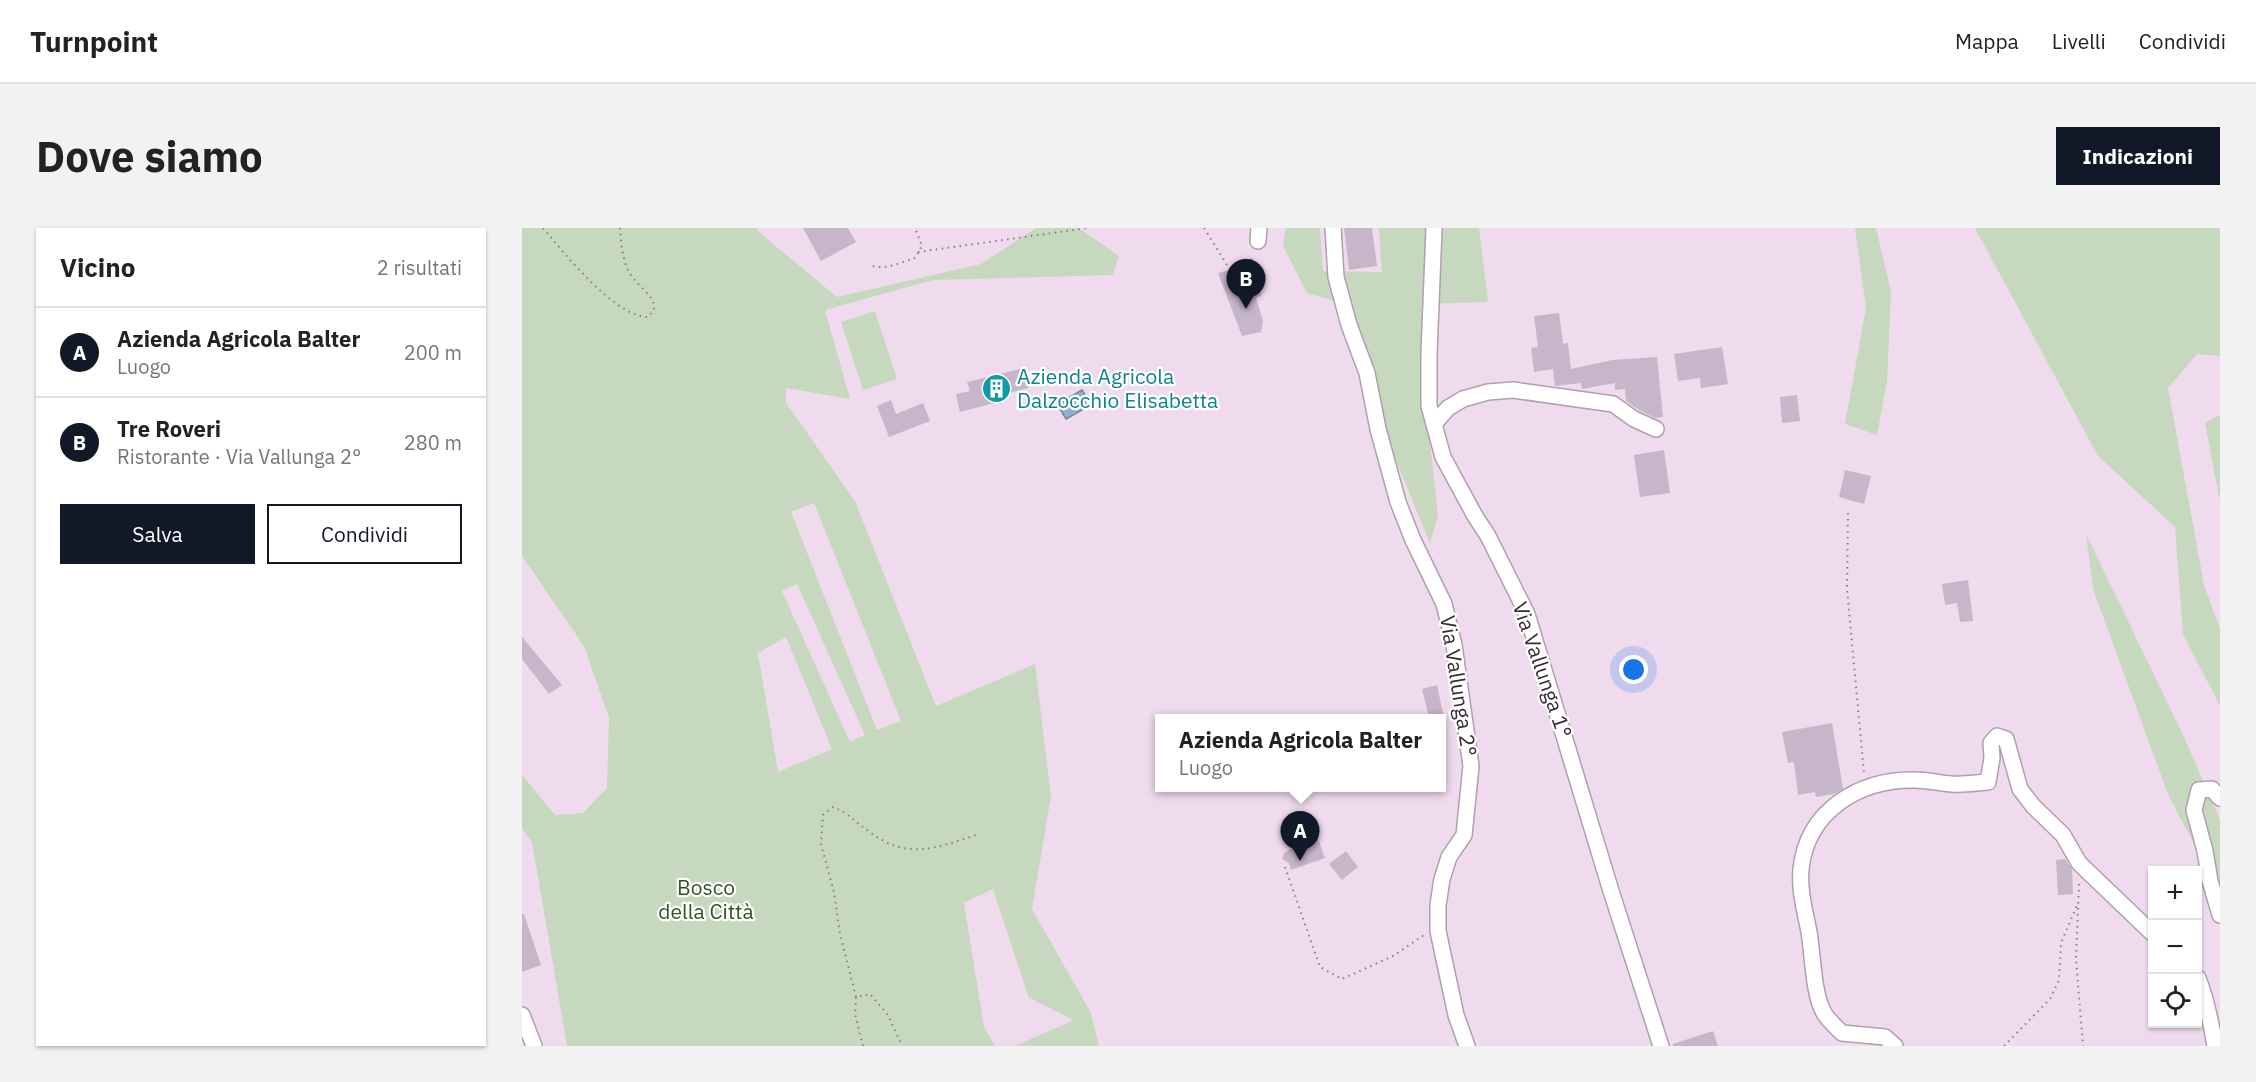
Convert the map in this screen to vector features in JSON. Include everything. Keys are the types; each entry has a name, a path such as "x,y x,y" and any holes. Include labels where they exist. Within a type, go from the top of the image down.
{"street":[{"name":"Via Vallunga 2°","path":"1333,228 1336,278 1349,325 1367,373 1378,429 1398,502 1444,604 1454,645 1471,766 1464,835 1449,856 1442,879 1438,905 1438,932 1456,1015 1467,1046"},
{"name":"Via Vallunga 1°","path":"1434,228 1428,354 1429,406 1443,457 1488,536 1527,614 1611,891 1661,1046"},
{"path":"1434,424 1448,408 1463,399 1488,392 1513,390 1613,404 1634,419 1656,429"},
{"path":"1895,1046 1886,1037 1842,1033 1824,1013 1817,996 1801,891 1801,870 1805,848 1813,828 1827,811 1842,799 1877,785 1913,780 1954,784 1988,782 1992,758 1991,743 1997,736 2006,739 2020,789 2033,806 2063,835 2079,863 2148,929"},
{"path":"2220,798 2212,789 2199,790 2194,810 2220,915"},
{"path":"2202,988 2212,1021 2215,1046"},
{"path":"522,1015 534,1046"}],"path":[{"path":"543,228 585,276 610,300 638,317 648,317 653,311 654,304 628,270 620,228"},
{"path":"873,266 878,268 894,265 915,258 922,246 915,228"},
{"path":"918,252 1088,228"},
{"path":"1203,228 1227,265 1240,269 1250,263 1258,234"},
{"path":"1848,513 1847,590 1865,769 1862,791"},
{"path":"862,1046 855,1014 856,997 840,934 834,892 821,844 823,814 833,807 848,813 871,834 906,851 940,847 976,835"},
{"path":"2079,863 2076,959 2083,1046"},
{"path":"1285,867 1320,967 1342,979 1393,956 1424,936 1426,925"},
{"path":"2004,1046 2050,999 2059,980 2061,943 2079,900"},
{"path":"856,997 870,994 888,1014 902,1046"}],"green space":[{"name":"Bosco della Città","path":"522,228 757,228 760,233 837,297 981,264 1036,228 1079,228 1119,256 1113,275 933,280 825,310 850,399 786,388 786,403 855,501 936,706 1035,664 1051,796 1032,909 1091,1013 1099,1046 1015,1046 1074,1020 1029,998 993,889 964,903 984,1027 995,1046 567,1046 532,842 522,829 522,775 555,815 583,813 607,788 609,718 584,646 522,556","holes":["814,503 901,721 877,730 791,512","797,584 865,735 850,742 782,591","786,637 832,749 778,772 758,653"]},
{"path":"1286,228 1320,228 1323,271 1382,272 1379,228 1479,228 1488,302 1426,304 1426,406 1438,516 1430,543 1344,334 1333,300 1307,293 1283,246"},
{"path":"1855,228 1876,228 1891,292 1887,381 1877,435 1845,424 1866,308"},
{"path":"1975,228 2220,228 2220,356 2197,354 2168,388 2204,585 2220,629 2220,706 2183,634 2175,527 2098,456"},
{"path":"875,311 897,379 863,390 841,322"},
{"path":"2220,415 2220,501 2205,423"},
{"path":"2086,534 2184,737 2220,820 2220,900 2216,884 2169,797 2093,589"}],"water":[{"path":"1082,390 1091,405 1066,419 1057,404"}],"building":[{"path":"803,228 848,228 856,242 821,261"},
{"path":"1344,228 1372,228 1377,266 1349,270"},
{"path":"1233,269 1238,286 1257,280 1261,295 1256,298 1263,321 1261,332 1242,336 1218,273"},
{"path":"1559,313 1563,344 1568,343 1571,369 1612,360 1657,357 1663,417 1655,418 1626,401 1625,389 1615,390 1615,383 1582,389 1581,383 1555,386 1553,369 1534,372 1531,348 1538,347 1534,316"},
{"path":"1722,347 1728,384 1701,388 1700,378 1678,381 1674,354"},
{"name":"Azienda Agricola Dalzocchio Elisabetta","path":"1024,368 1029,388 1004,394 1005,400 960,412 956,394 970,391 967,382"},
{"path":"1797,395 1800,421 1782,423 1780,397"},
{"path":"891,400 896,414 923,403 930,421 889,437 877,406"},
{"path":"1664,450 1670,493 1640,497 1634,455"},
{"path":"1845,470 1871,476 1864,504 1839,497"},
{"path":"1968,580 1973,621 1960,622 1957,603 1945,605 1942,584"},
{"path":"522,637 562,685 549,694 522,659"},
{"path":"1437,685 1443,714 1428,714 1422,689"},
{"path":"1832,723 1843,789 1834,794 1816,797 1815,792 1798,795 1794,762 1788,763 1782,732"},
{"path":"1316,833 1325,858 1291,870 1289,863 1282,859 1284,853 1293,848 1291,843"},
{"path":"1346,851 1358,867 1342,880 1329,864"},
{"path":"2065,859 2072,869 2073,894 2058,895 2056,860"},
{"path":"522,914 524,914 541,965 522,972"},
{"path":"1713,1031 1718,1046 1673,1046 1673,1044"}],"place":[{"name":"Tre Roveri","path":"1246,309"},
{"name":"Azienda Agricola Dalzocchio Elisabetta","path":"996,389"},
{"name":"Azienda Agricola Balter","path":"1300,861"}]}
